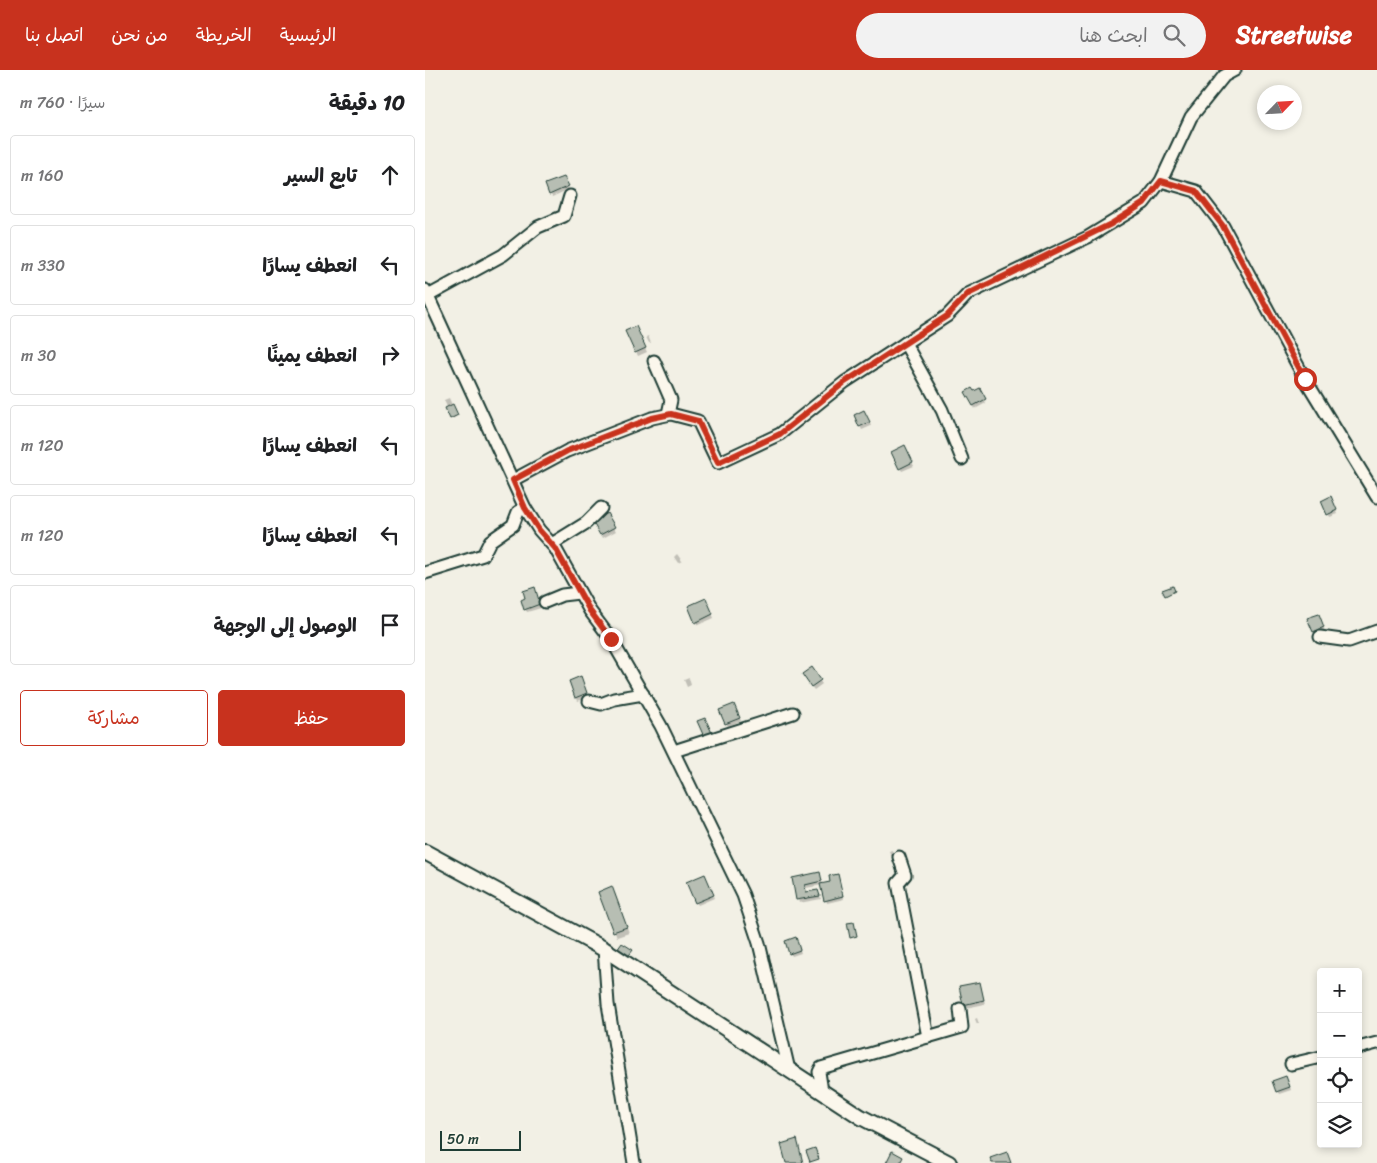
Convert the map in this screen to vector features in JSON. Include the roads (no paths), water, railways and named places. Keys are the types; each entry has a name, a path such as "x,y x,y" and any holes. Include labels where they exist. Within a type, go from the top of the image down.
{"street":[{"path":"513,480 567,451 652,418 668,414 698,421 718,463 780,434 845,382 947,316 968,294 1111,224 1144,203 1161,181 1191,117 1224,76 1235,70"},
{"path":"1161,181 1196,191 1223,226 1305,379 1377,497"},
{"path":"571,196 564,216 529,232 503,255 426,293 525,508 539,530 552,544 579,593 611,639 643,694 743,895 759,943 789,1070"},
{"path":"905,343 942,410 962,459"},
{"path":"654,361 671,400 668,414"},
{"path":"425,573 483,555 490,541 513,525 517,512 525,508"},
{"path":"552,544 586,522 601,508"},
{"path":"545,602 563,595 579,593"},
{"path":"1320,637 1349,642 1377,632"},
{"path":"589,701 601,704 614,699 643,694"},
{"path":"673,751 793,713"},
{"path":"425,852 604,949 861,1117 949,1163"},
{"path":"899,857 905,874 898,883 928,1038"},
{"path":"604,949 608,1004 634,1163"},
{"path":"822,1091 819,1072 821,1068 962,1027 960,1009"},
{"path":"1362,1047 1377,1043"},
{"path":"1291,1064 1317,1058"}]}
